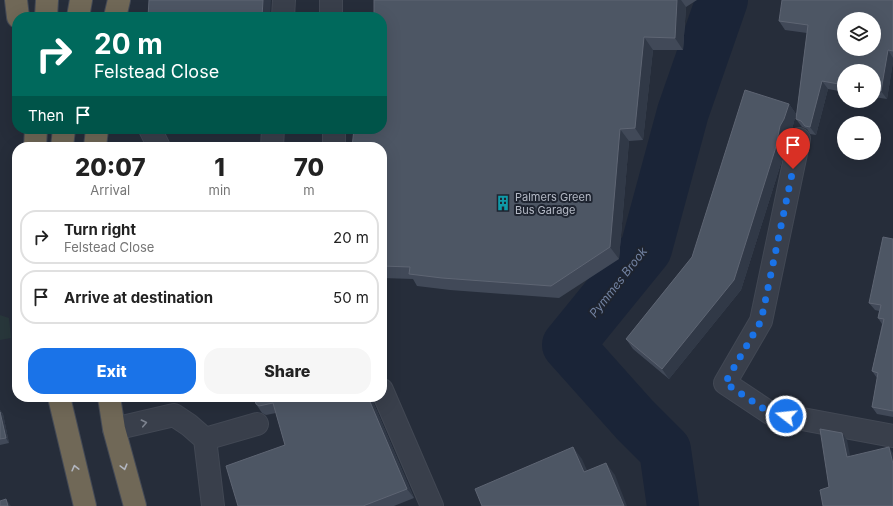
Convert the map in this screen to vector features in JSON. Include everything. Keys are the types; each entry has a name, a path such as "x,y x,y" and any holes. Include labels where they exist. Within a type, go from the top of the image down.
{"highway":[{"path":"16,0 17,12"},
{"path":"46,12 47,0"},
{"path":"79,12 81,0"},
{"path":"115,12 119,0"},
{"path":"60,402 85,506"},
{"path":"110,402 114,429 135,506"}],"street":[{"path":"283,12 284,0"},
{"path":"331,0 331,12"},
{"path":"799,139 761,321 725,383 770,413 893,436"},
{"path":"387,402 432,506"},
{"path":"114,429 174,415 189,425 205,439 213,506"},
{"path":"205,439 257,424"}],"shaded area":[{"path":"0,315 9,318 11,338 0,340"}],"building":[{"path":"149,0 263,0 262,12 148,12"},
{"name":"Palmers Green Bus Garage","path":"374,0 677,0 675,38 644,37 635,128 620,129 610,247 551,286 442,278 409,274 410,267 387,266 387,142 353,142 353,134 387,134 387,12 374,12"},
{"path":"782,0 893,0 893,51 888,50 881,91 881,64 837,64 837,84 822,81 810,127 805,126 801,121 796,119 808,25 779,21"},
{"path":"745,90 789,104 780,126 775,150 734,280 662,369 626,339 692,257"},
{"path":"883,237 893,239 893,411 872,407 878,373 872,371 884,319 878,318 881,305 869,303"},
{"path":"255,402 370,402 407,489 363,506 238,506 226,466 285,445 273,403 259,406"},
{"path":"0,412 6,438 0,439"},
{"path":"820,429 842,433 847,457 889,447 893,464 893,506 823,506 820,490 829,487"},
{"path":"573,447 584,472 606,463 624,506 482,506 475,489"},
{"path":"6,499 8,506 0,506 0,501"}],"waterway":[{"name":"Pymmes Brook","path":"673,506 665,450 635,420 568,345 646,249 683,112 722,0"}],"place":[{"name":"Palmers Green Bus Garage","path":"503,203"}],"route":[{"path":"786,416 770,413 725,383 761,321 793,169"}]}
